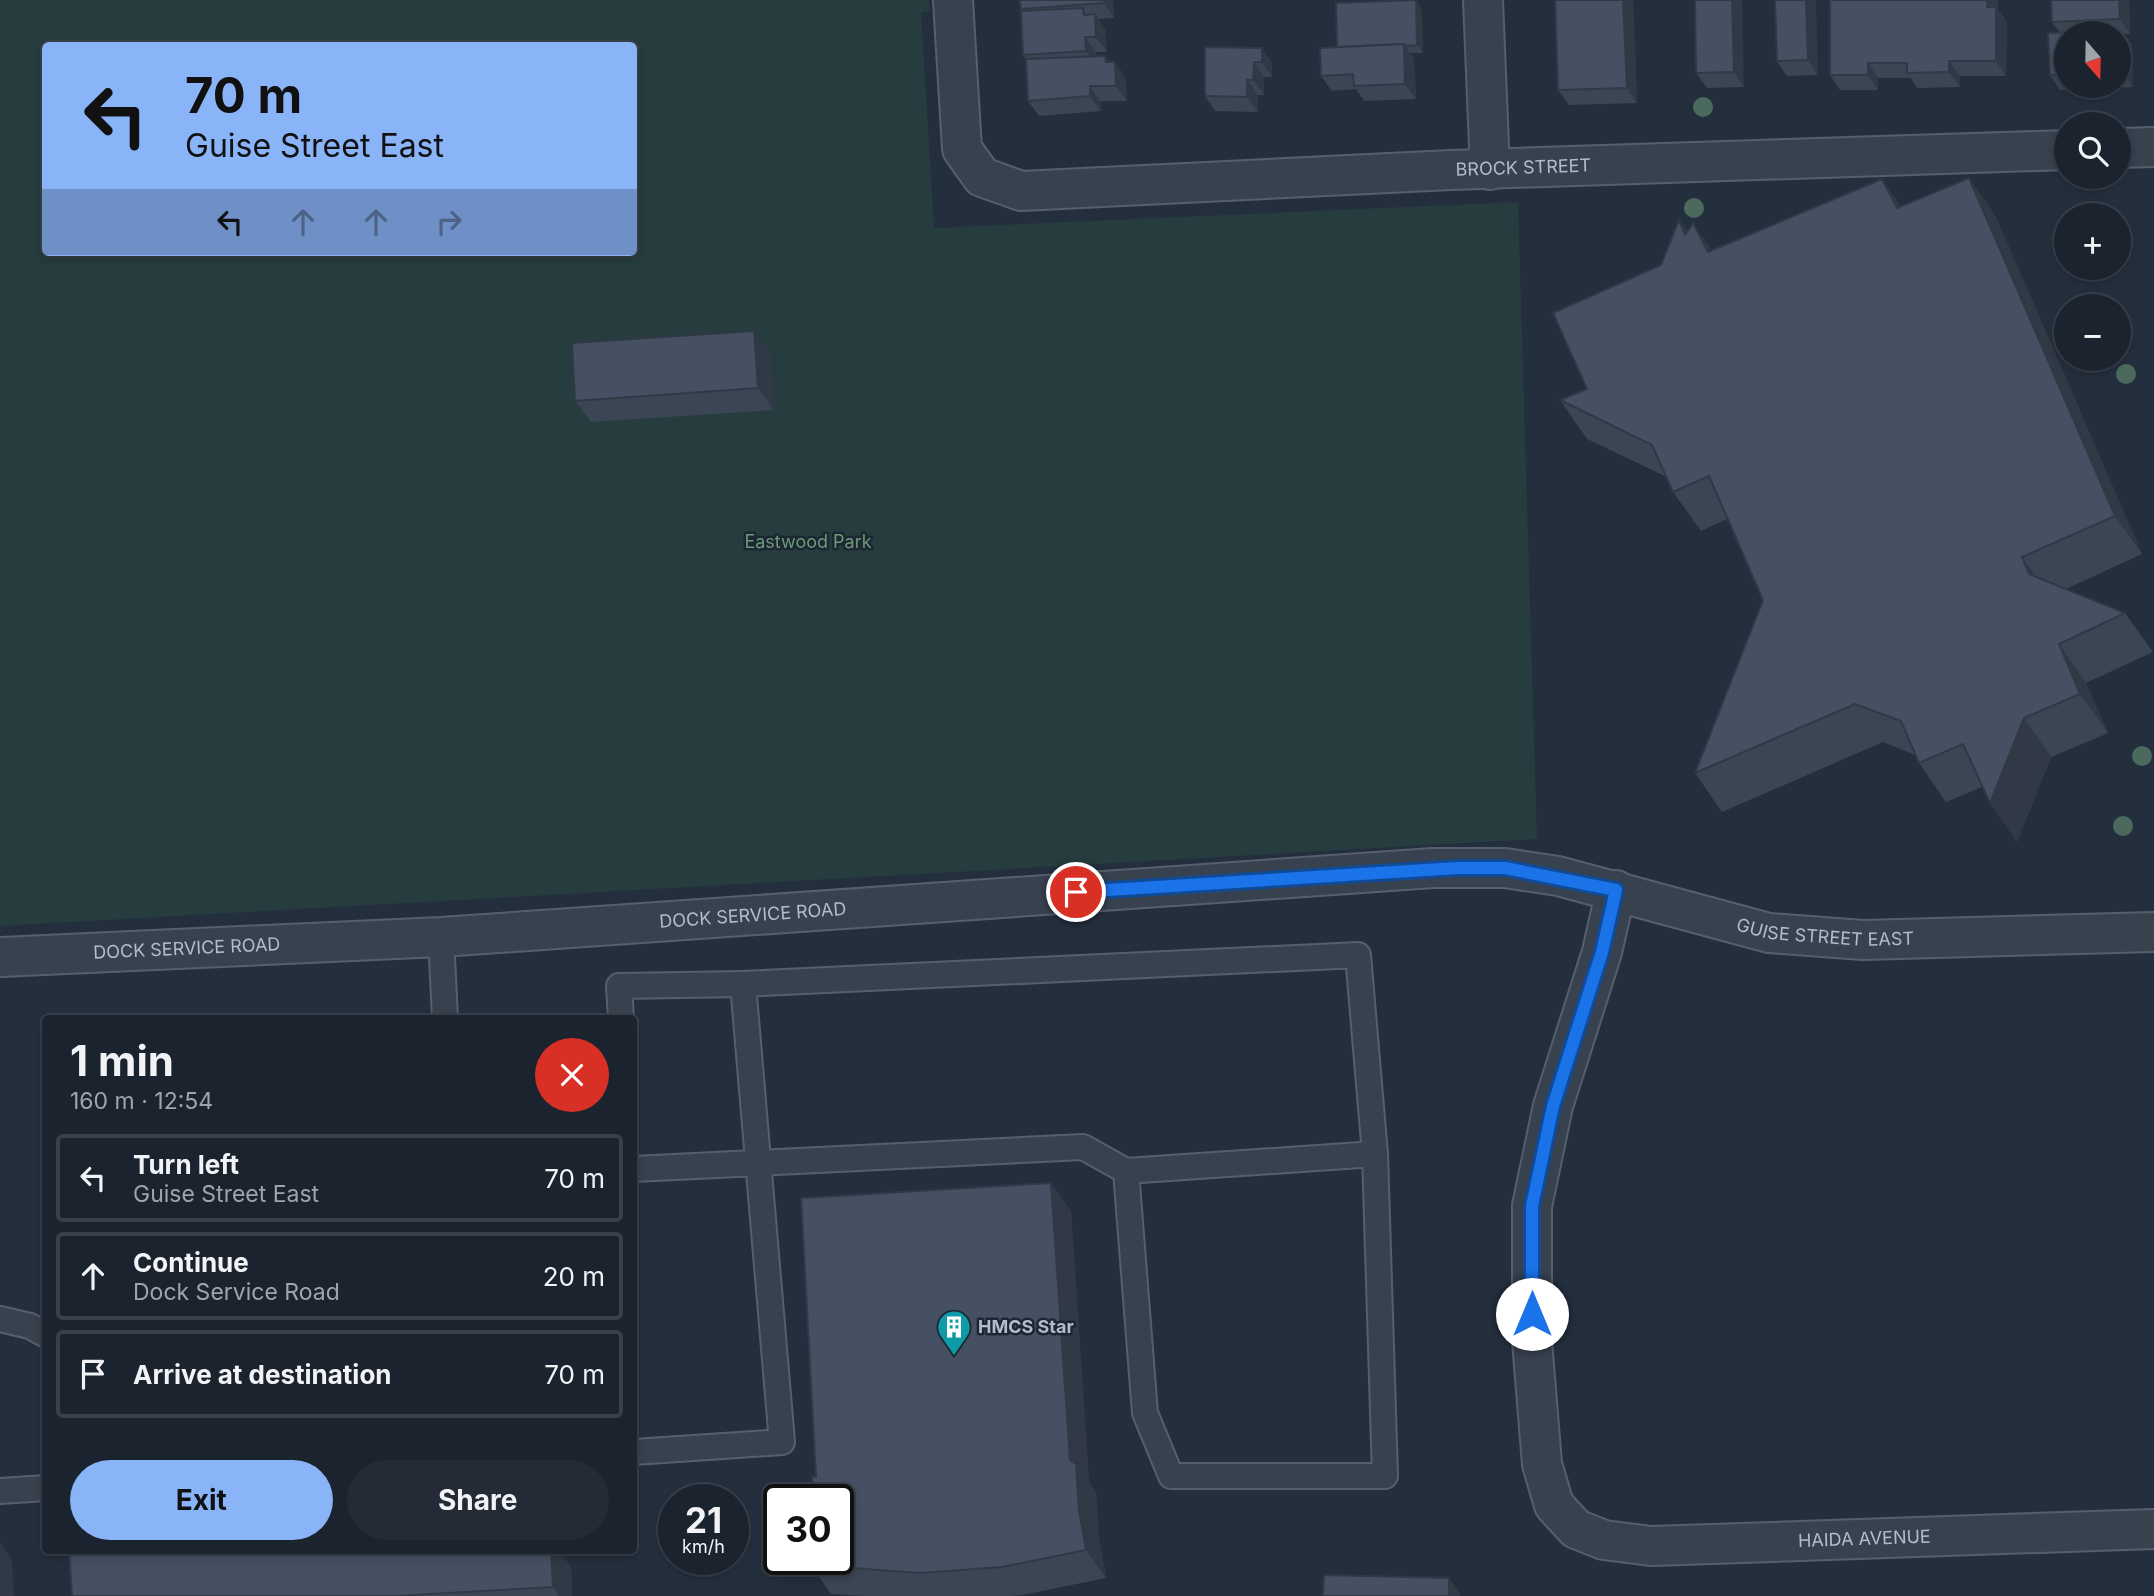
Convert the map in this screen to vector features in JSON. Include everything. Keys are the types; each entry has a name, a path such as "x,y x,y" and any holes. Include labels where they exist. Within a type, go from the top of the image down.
{"street":[{"name":"BROCK STREET","path":"953,0 962,149 982,177 1021,191 1490,170 2054,150"},
{"path":"1483,0 1490,170"},
{"path":"2131,148 2154,147"},
{"name":"GUISE STREET EAST","path":"1505,868 1616,890 1782,934 1863,940 2154,932"},
{"name":"DOCK SERVICE ROAD","path":"0,957 440,937 1392,871 1505,868"},
{"name":"HAIDA AVENUE","path":"1616,890 1602,952 1553,1106 1532,1206 1532,1341 1542,1464 1554,1505 1576,1529 1604,1539 1651,1546 2154,1529"}],"lane":[{"path":"440,937 445,1015"},
{"path":"621,1015 619,986 743,985 1359,955 1375,1154 1385,1476 1171,1476 1145,1413 1126,1171"},
{"path":"637,1452 782,1442 743,985"},
{"path":"637,1169 1083,1147 1126,1171 1375,1154"},
{"path":"0,1319 30,1326 42,1333"},
{"path":"0,1491 42,1488"}],"green space":[{"name":"Eastwood Park","path":"0,0 929,0 930,11 921,12 934,228 1518,202 1537,839 0,926"}],"building":[{"path":"1020,0 1104,0 1104,3 1021,9"},
{"path":"1416,0 1417,45 1337,47 1336,3"},
{"path":"1555,0 1623,0 1627,88 1558,90"},
{"path":"1695,0 1732,0 1734,72 1696,73"},
{"path":"1775,0 1806,0 1808,60 1777,61"},
{"path":"1830,0 1987,0 1987,7 1996,7 1996,61 1949,61 1949,72 1907,73 1907,63 1868,63 1868,75 1830,75"},
{"path":"2051,0 2119,0 2120,19 2052,22"},
{"path":"1083,8 1084,15 1095,14 1096,37 1085,37 1086,51 1023,55 1021,11"},
{"path":"2048,33 2054,33 2054,75 2050,75"},
{"path":"1404,44 1405,84 1354,86 1353,74 1321,76 1320,48"},
{"path":"1205,47 1262,48 1262,62 1254,62 1253,80 1247,80 1247,97 1205,96"},
{"path":"1105,56 1106,62 1115,62 1116,86 1090,86 1090,96 1028,101 1026,59"},
{"path":"1969,178 2115,516 2022,557 2029,574 2125,613 2059,644 2080,694 2024,718 1990,803 1963,744 1919,763 1901,721 1855,704 1695,773 1763,600 1709,476 1673,492 1652,445 1560,400 1587,389 1553,313 1661,265 1679,220 1685,235 1693,223 1708,252 1882,179 1897,208"},
{"path":"754,331 758,388 575,401 572,343"},
{"name":"HMCS Star","path":"1051,1183 1070,1460 1076,1464 1079,1511 1086,1550 1002,1567 920,1573 854,1568 854,1484 813,1484 812,1477 816,1477 801,1198"},
{"path":"69,1554 551,1554 553,1587 395,1596 72,1596"},
{"path":"1324,1575 1449,1578 1449,1596 1323,1596"}],"place":[{"name":"HMCS Star","path":"954,1357"}],"route":[{"path":"1076,892 1433,868 1505,868 1558,876 1616,890 1602,952 1553,1106 1532,1206 1532,1314"}]}
